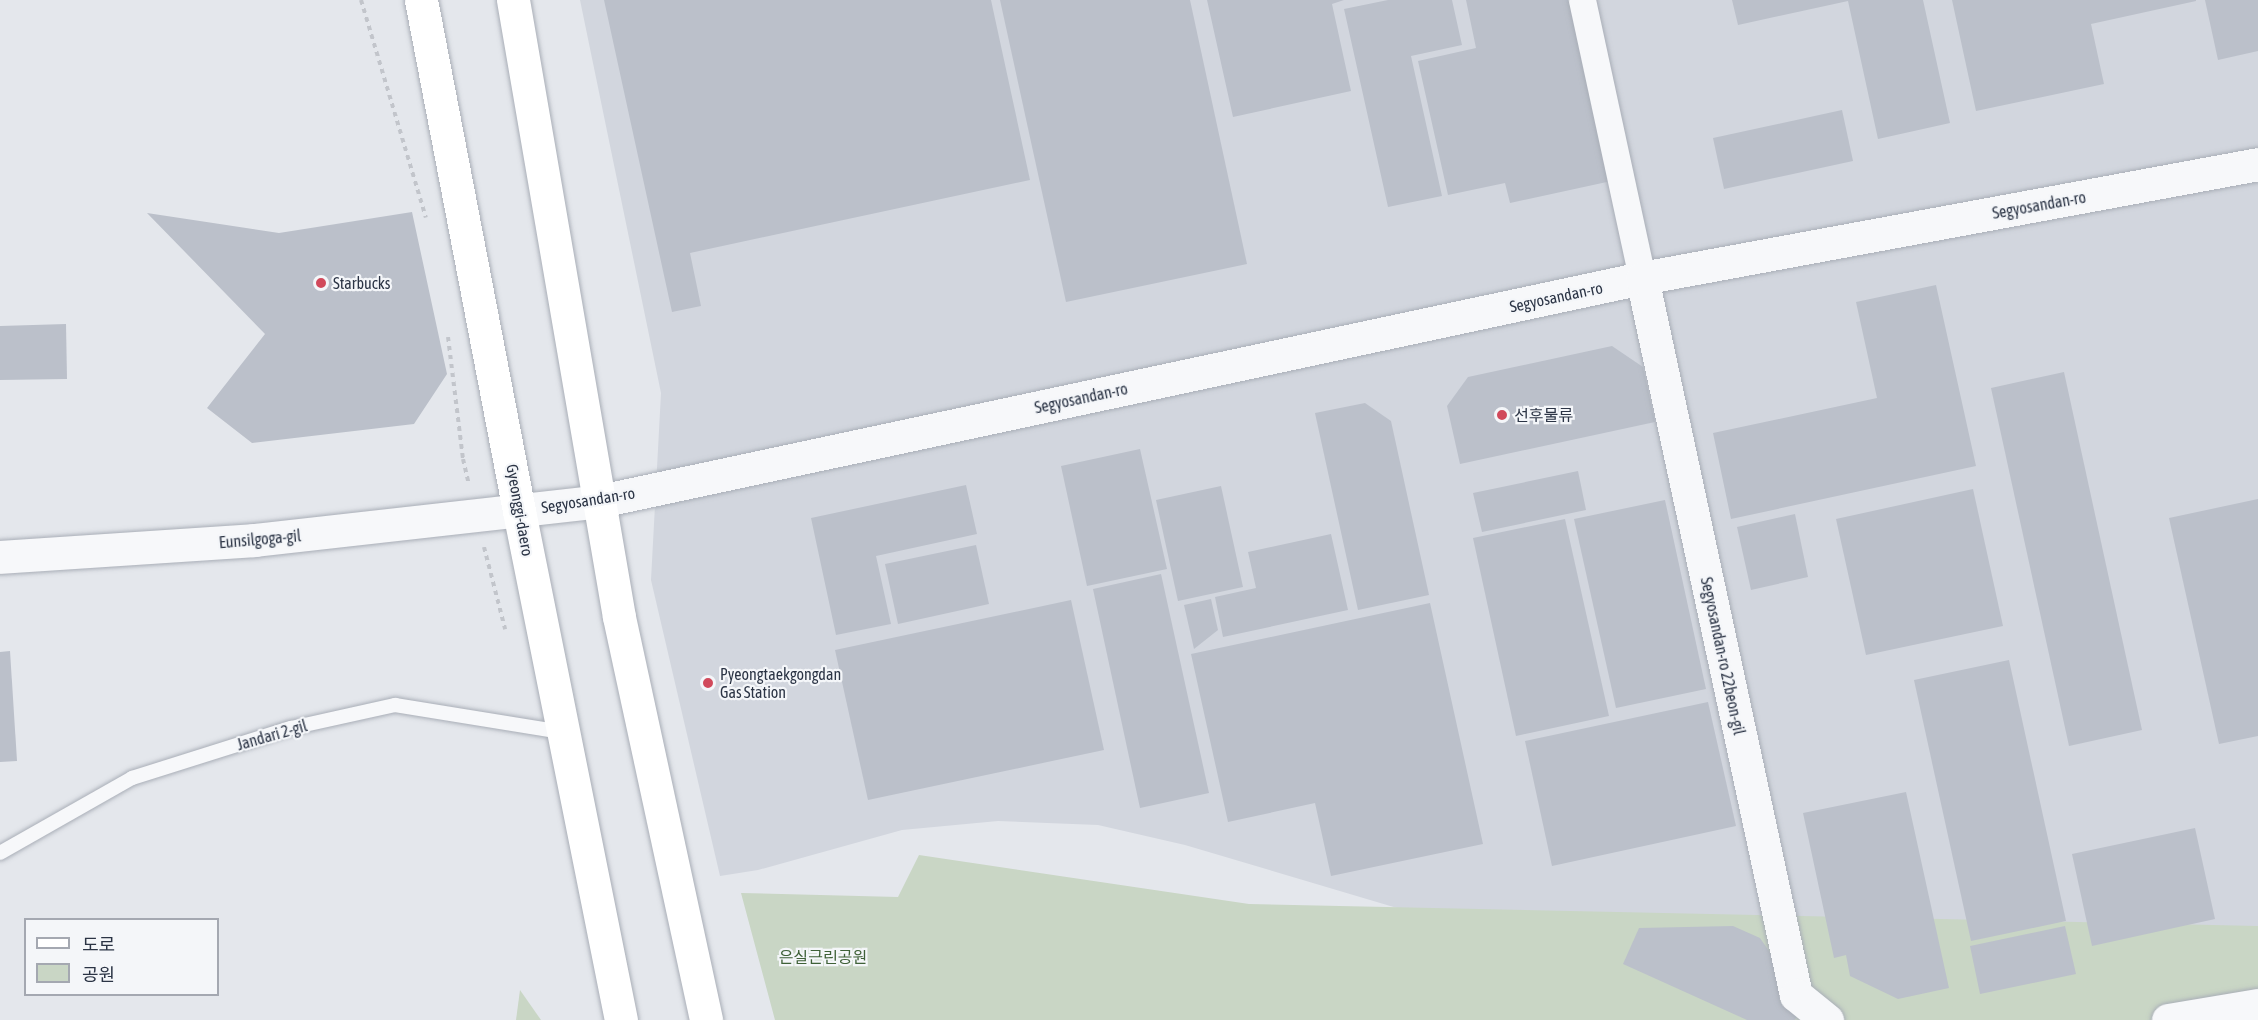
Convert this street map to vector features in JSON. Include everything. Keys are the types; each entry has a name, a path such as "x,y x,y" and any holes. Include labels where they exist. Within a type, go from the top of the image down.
{"main road":[{"name":"Gyeonggi-daero","path":"421,0 519,511 621,1020"},
{"path":"513,0 619,617 706,1020"}],"street":[{"path":"1582,0 1642,278"},
{"name":"Segyosandan-ro","path":"519,511 552,504 600,501 1642,278 2258,164"},
{"name":"Segyosandan-ro 22beon-gil","path":"1642,278 1796,995 1827,1020"},
{"name":"Eunsilgoga-gil","path":"0,557 254,540 519,511"},
{"path":"2168,1020 2258,1005"}],"lane":[{"name":"Jandari 2-gil","path":"0,853 132,778 291,728 395,705 564,733"}],"shaded area":[{"path":"580,0 2258,0 2258,1020 1397,908 1185,845 1098,825 998,821 902,830 758,870 720,876 651,580 661,393"}],"green space":[{"name":"은실근린공원","path":"919,855 1249,904 2258,926 2258,1020 775,1020 741,893 898,897"},
{"path":"520,990 541,1020 516,1020"}],"building":[{"path":"604,0 991,0 1030,180 690,253 701,306 672,312"},
{"path":"1000,0 1190,0 1247,264 1066,302"},
{"path":"1207,0 1344,0 1332,4 1351,91 1233,117"},
{"path":"1388,0 1452,0 1462,45 1411,56 1442,196 1388,207 1344,9"},
{"path":"1466,0 1577,0 1616,180 1510,203 1505,183 1448,195 1418,61 1476,48"},
{"path":"1732,0 1923,0 1950,123 1878,139 1848,1 1738,25"},
{"path":"1952,0 2196,1 2091,24 2104,84 1976,111"},
{"path":"2205,0 2258,0 2258,51 2218,60"},
{"path":"1842,110 1853,161 1724,189 1713,138"},
{"name":"Starbucks","path":"412,212 447,374 414,424 252,443 207,408 265,334 147,213 279,233"},
{"path":"1936,285 1976,466 1731,519 1713,433 1877,398 1856,302"},
{"path":"66,324 67,379 0,380 0,326"},
{"path":"1612,346 1643,367 1655,422 1460,464 1447,406 1468,377"},
{"path":"2064,372 2142,730 2069,746 1991,388"},
{"path":"1365,403 1391,421 1429,595 1358,610 1315,413"},
{"path":"1140,449 1167,569 1087,586 1061,466"},
{"path":"1578,471 1586,510 1482,532 1473,493"},
{"path":"966,485 977,534 876,556 891,624 836,635 811,518"},
{"path":"1221,486 1243,587 1178,601 1156,500"},
{"path":"1973,489 2003,626 1866,655 1836,519"},
{"path":"2258,499 2258,736 2219,744 2169,518"},
{"path":"1665,500 1706,689 1616,708 1574,519"},
{"path":"1795,514 1808,577 1751,590 1737,527"},
{"path":"1565,519 1609,716 1516,736 1473,538"},
{"path":"1331,534 1348,610 1223,637 1215,597 1256,588 1248,552"},
{"path":"976,545 989,604 898,624 885,564"},
{"path":"1161,574 1209,793 1140,808 1093,589"},
{"path":"1211,599 1218,630 1194,649 1184,605"},
{"path":"1071,600 1104,750 868,800 835,650"},
{"path":"1430,603 1483,844 1331,876 1315,803 1228,822 1191,654"},
{"path":"10,651 17,761 0,762 0,652"},
{"path":"2009,660 2066,921 1971,941 1914,680"},
{"path":"1708,702 1736,826 1552,866 1525,741"},
{"path":"1906,792 1949,988 1898,999 1850,976 1846,955 1834,958 1803,813"},
{"path":"2195,828 2215,919 2092,946 2072,854"},
{"path":"1733,926 1760,938 1803,1001 1795,1020 1747,1020 1623,964 1639,928"},
{"path":"2065,926 2076,974 1980,994 1970,946"}],"place":[{"name":"Starbucks","path":"321,283"},
{"name":"선후물류","path":"1502,415"},
{"name":"Pyeongtaekgongdan Gas Station","path":"708,683"}]}
